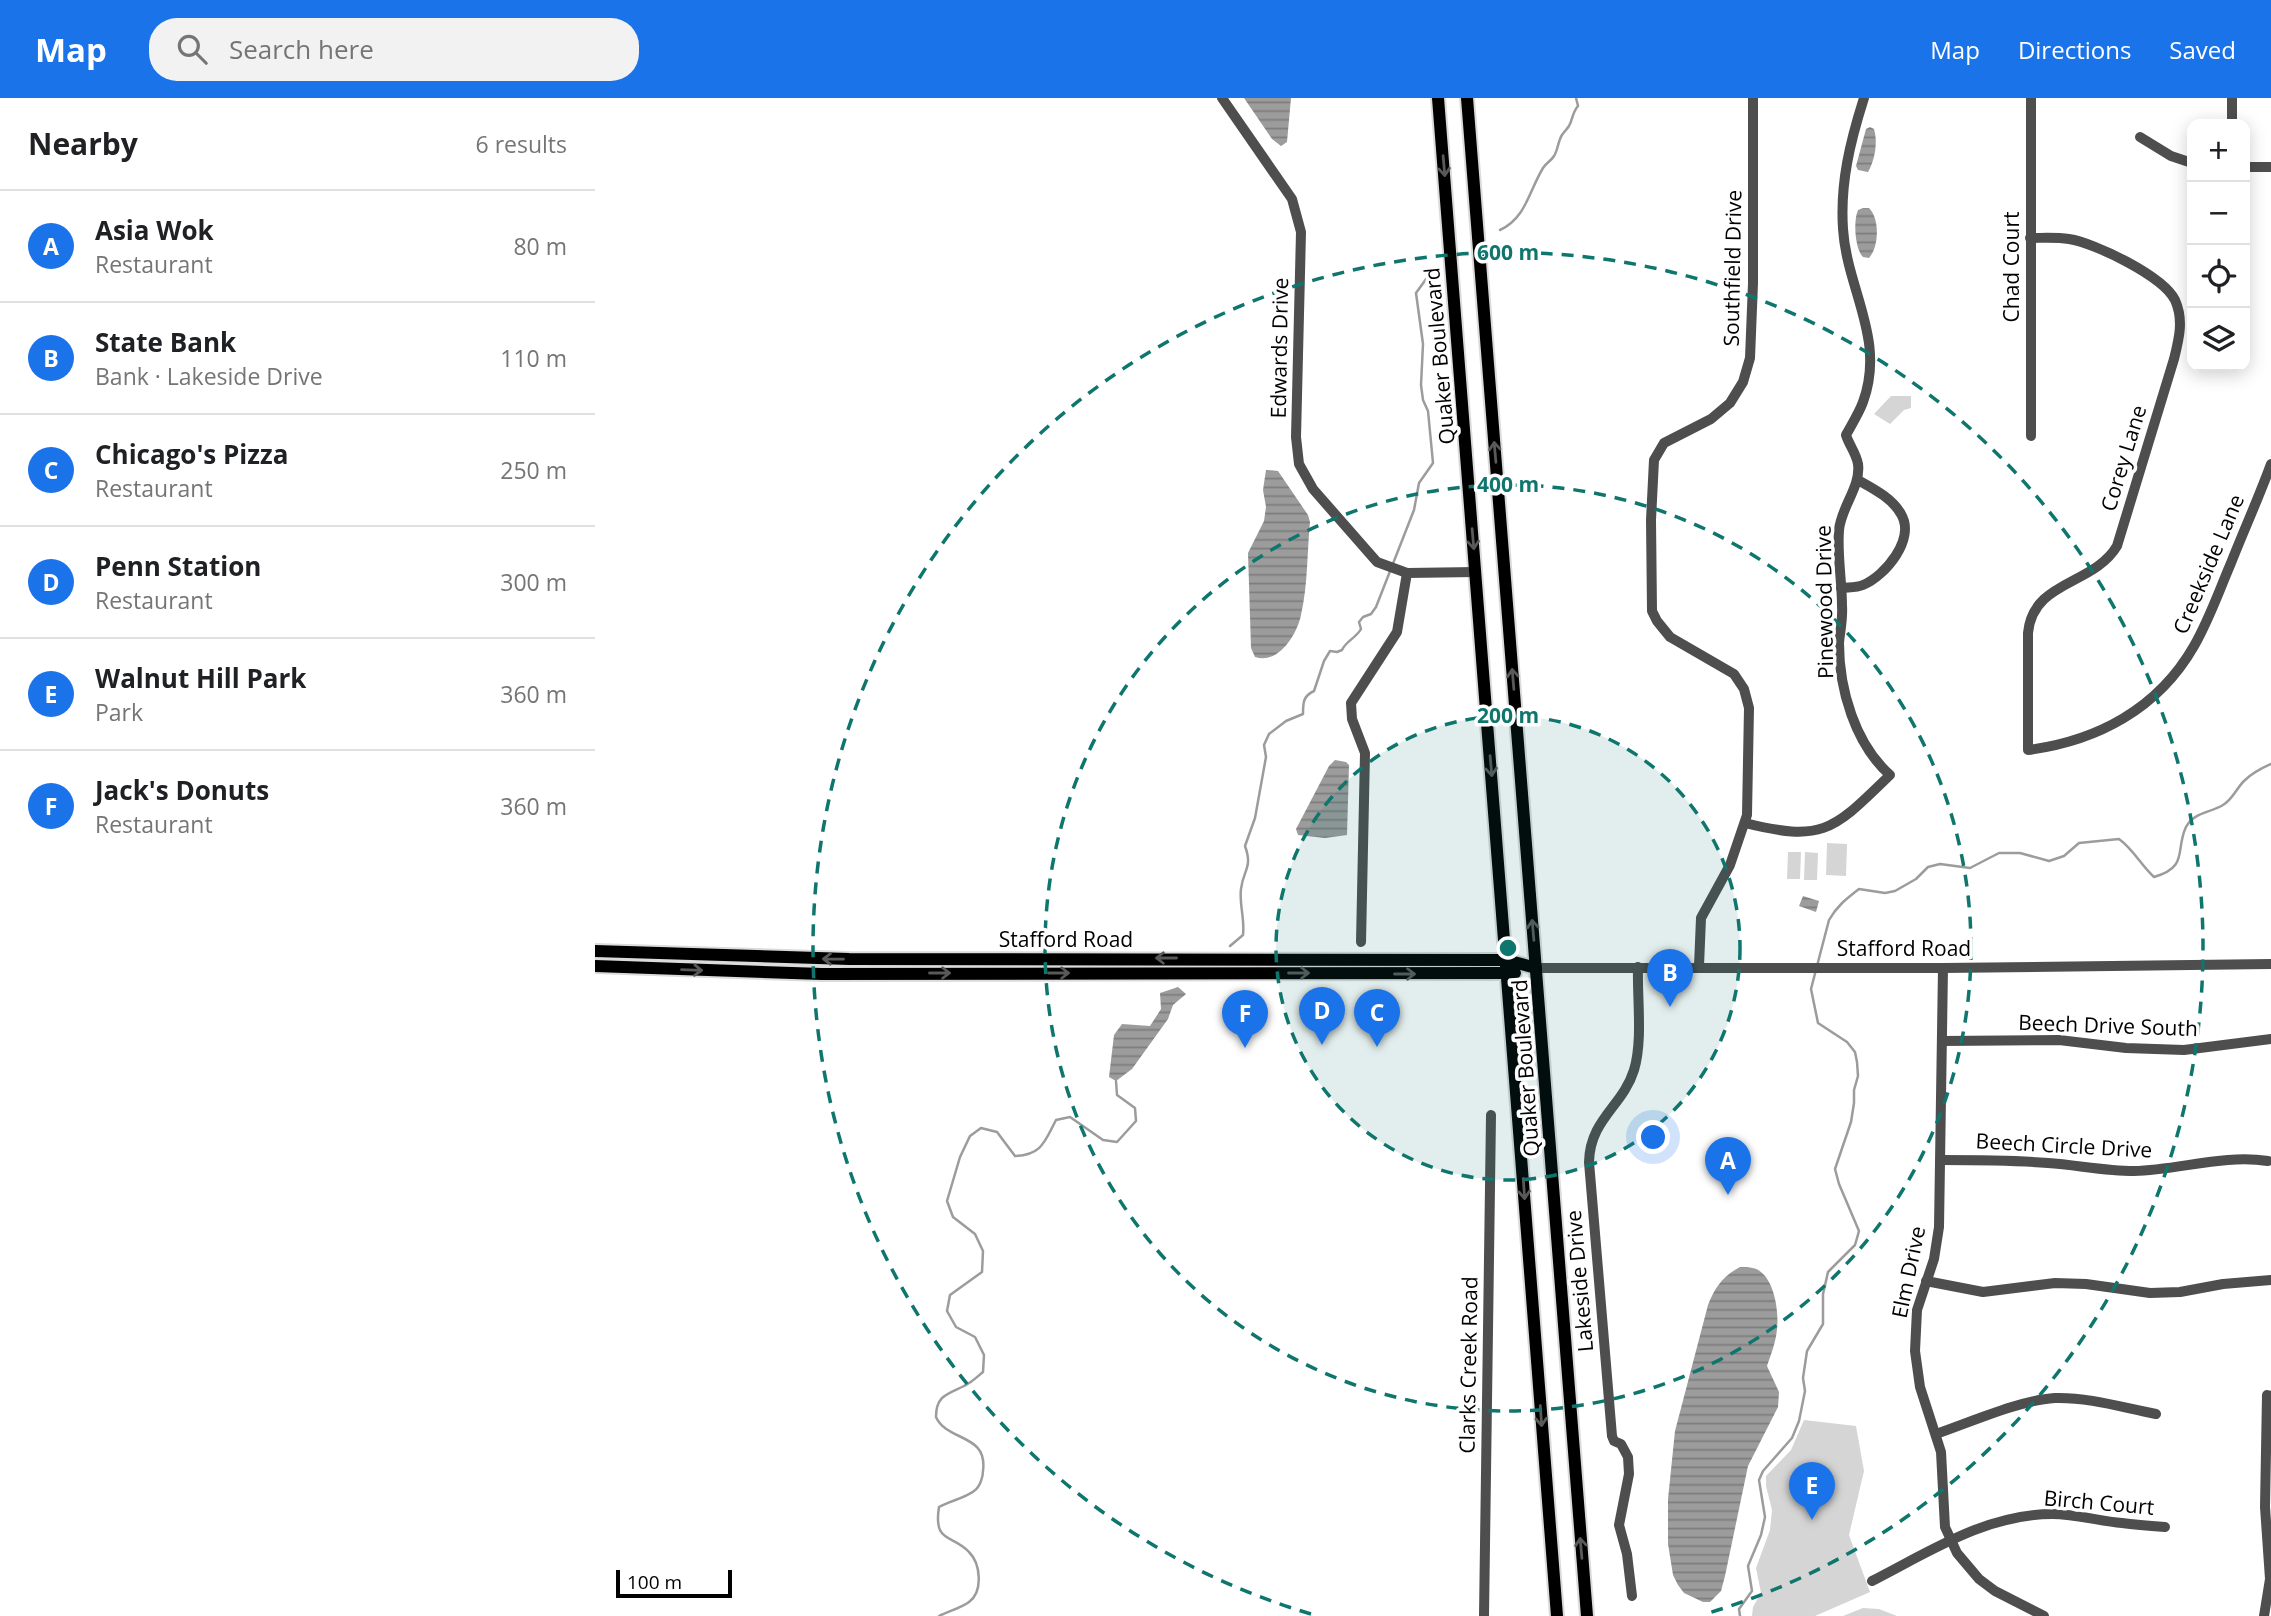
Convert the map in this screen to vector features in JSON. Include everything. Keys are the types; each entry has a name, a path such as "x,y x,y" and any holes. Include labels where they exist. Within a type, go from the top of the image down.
{"main road":[{"name":"Quaker Boulevard","path":"1438,98 1557,1616"},
{"name":"Quaker Boulevard","path":"1467,98 1587,1616"},
{"name":"Stafford Road","path":"595,951 815,959 1506,960 1536,968"},
{"name":"Stafford Road","path":"595,966 812,974 1508,974 1536,968"}],"street":[{"name":"Edwards Drive","path":"1222,98 1292,199 1301,232 1296,437 1299,464 1313,489 1377,562 1404,573 1476,572"},
{"name":"Southfield Drive","path":"1699,966 1701,918 1730,865 1745,823 1748,804 1747,697 1740,681 1728,669 1679,644 1669,637 1657,621 1651,602 1654,460 1664,443 1711,419 1730,403 1743,382 1750,358 1753,294 1753,98"},
{"path":"1841,588 1861,586 1877,576 1903,542 1906,531 1903,516 1891,501 1858,480 1856,457 1846,435 1863,405 1871,348 1867,323 1851,277 1845,247 1842,199 1844,173 1864,98"},
{"name":"Chad Court","path":"2031,98 2031,436"},
{"path":"2232,98 2232,119"},
{"path":"2140,137 2171,156 2187,161"},
{"path":"2250,167 2271,167"},
{"name":"Corey Lane","path":"2028,750 2028,633 2031,615 2049,594 2105,561 2117,546 2170,372 2180,330 2174,300 2164,286 2148,273 2084,243 2062,238 2031,238"},
{"name":"Creekside Lane","path":"2028,750 2079,740 2110,726 2148,700 2178,670 2201,633 2271,464"},
{"name":"Pinewood Drive","path":"1745,823 1780,832 1813,831 1846,816 1890,775 1865,748 1845,689 1839,642 1843,618 1839,526 1841,515 1858,480"},
{"path":"1361,942 1365,753 1352,719 1351,703 1397,632 1404,573"},
{"name":"Stafford Road","path":"1536,968 1943,968 2271,964"},
{"name":"Lakeside Drive","path":"1632,1596 1627,1554 1619,1525 1629,1474 1628,1457 1621,1444 1612,1436 1589,1162 1594,1134 1633,1072 1637,1054 1638,967"},
{"name":"Elm Drive","path":"1943,968 1941,1160 1937,1247 1917,1310 1915,1351 1920,1387 1943,1465 1942,1504 1950,1541 1964,1563 1987,1586 2044,1616"},
{"name":"Beech Drive South","path":"1942,1041 2059,1040 2126,1048 2184,1050 2271,1039"},
{"name":"Clarks Creek Road","path":"1484,1616 1490,1115"},
{"name":"Beech Circle Drive","path":"1941,1160 2020,1161 2133,1171 2241,1159 2268,1161"},
{"path":"1926,1281 1983,1292 2055,1283 2158,1293 2271,1280"},
{"path":"2265,1616 2270,1579 2265,1507 2269,1396"},
{"path":"1936,1434 2030,1402 2052,1398 2087,1401 2156,1414"},
{"name":"Birch Court","path":"1872,1581 1950,1541 2005,1519 2063,1514 2165,1527"}],"shaded area":[{"path":"1244,98 1291,98 1287,142 1281,146 1272,139"},
{"path":"1866,129 1874,129 1876,145 1868,172 1858,170 1856,166"},
{"path":"1869,208 1873,213 1877,233 1875,247 1869,258 1860,253 1856,235 1856,215 1858,210"},
{"path":"1891,396 1911,396 1911,408 1904,410 1890,424 1874,414"},
{"path":"1266,470 1278,471 1310,522 1305,592 1299,623 1291,639 1279,652 1263,658 1255,657 1251,648 1248,553 1264,521 1266,507 1263,490"},
{"path":"1335,760 1349,765 1347,835 1325,838 1298,835 1296,829 1329,766"},
{"path":"1827,843 1847,844 1846,876 1826,875"},
{"path":"1788,852 1801,852 1800,879 1787,879"},
{"path":"1805,852 1818,853 1817,880 1804,880"},
{"path":"1803,896 1819,901 1816,912 1799,906"},
{"path":"1178,987 1186,994 1173,1005 1168,1019 1132,1069 1116,1081 1109,1077 1114,1035 1122,1024 1150,1026 1161,1009 1160,993"},
{"path":"1740,1267 1754,1268 1761,1272 1770,1283 1775,1299 1776,1334 1767,1366 1779,1392 1778,1407 1748,1466 1721,1591 1710,1602 1703,1602 1684,1593 1673,1575 1668,1544 1668,1499 1675,1431 1708,1305 1720,1283"},
{"path":"1804,1420 1856,1426 1864,1471 1849,1535 1870,1592 1815,1616 1752,1616 1753,1607 1761,1593 1756,1568 1770,1530 1772,1510 1766,1476 1791,1450"},
{"path":"1863,1608 1879,1609 1897,1616 1843,1616"}],"waterway":[{"path":"1500,230 1516,218 1543,168 1554,156 1578,106 1576,98"},
{"path":"1230,946 1243,935 1241,895 1248,859 1245,846 1255,818 1266,757 1264,745 1269,734 1286,721 1303,714 1304,700 1314,691 1330,651 1342,650 1361,629 1359,622 1376,607 1414,510 1419,483 1433,463 1428,411 1421,385 1423,344 1416,293 1429,275"},
{"path":"1740,1616 1739,1609 1752,1591 1748,1566 1761,1535 1765,1517 1759,1480 1763,1471 1792,1438 1799,1421 1805,1391 1803,1378 1807,1351 1823,1324 1823,1294 1828,1272 1855,1245 1859,1231 1835,1169 1851,1122 1858,1076 1857,1062 1855,1052 1847,1042 1818,1023 1811,989 1832,915 1859,889 1885,893 1895,891 1916,879 1928,867 1940,864 1970,868 1999,853 2020,853 2049,861 2064,856 2079,843 2119,839 2154,877 2165,873 2177,863 2183,835 2189,822 2226,803 2247,778 2271,764"},
{"path":"939,1616 969,1602 977,1592 979,1578 973,1557 963,1546 942,1533 938,1519 939,1507 974,1491 983,1473 983,1459 979,1450 941,1425 936,1417 938,1404 944,1396 983,1372 984,1355 975,1337 956,1327 947,1311 950,1295 982,1272 983,1251 975,1234 953,1217 947,1201 960,1157 970,1136 981,1128 997,1132 1015,1156 1031,1153 1042,1146 1056,1120 1070,1117 1103,1140 1117,1142 1136,1121 1135,1108 1117,1095 1116,1081"}],"place":[{"name":"State Bank","path":"1670,1007"},
{"name":"Penn Station","path":"1322,1045"},
{"name":"Chicago's Pizza","path":"1377,1047"},
{"name":"Jack's Donuts","path":"1245,1048"},
{"name":"Asia Wok","path":"1728,1195"},
{"name":"Walnut Hill Park","path":"1812,1520"}]}
